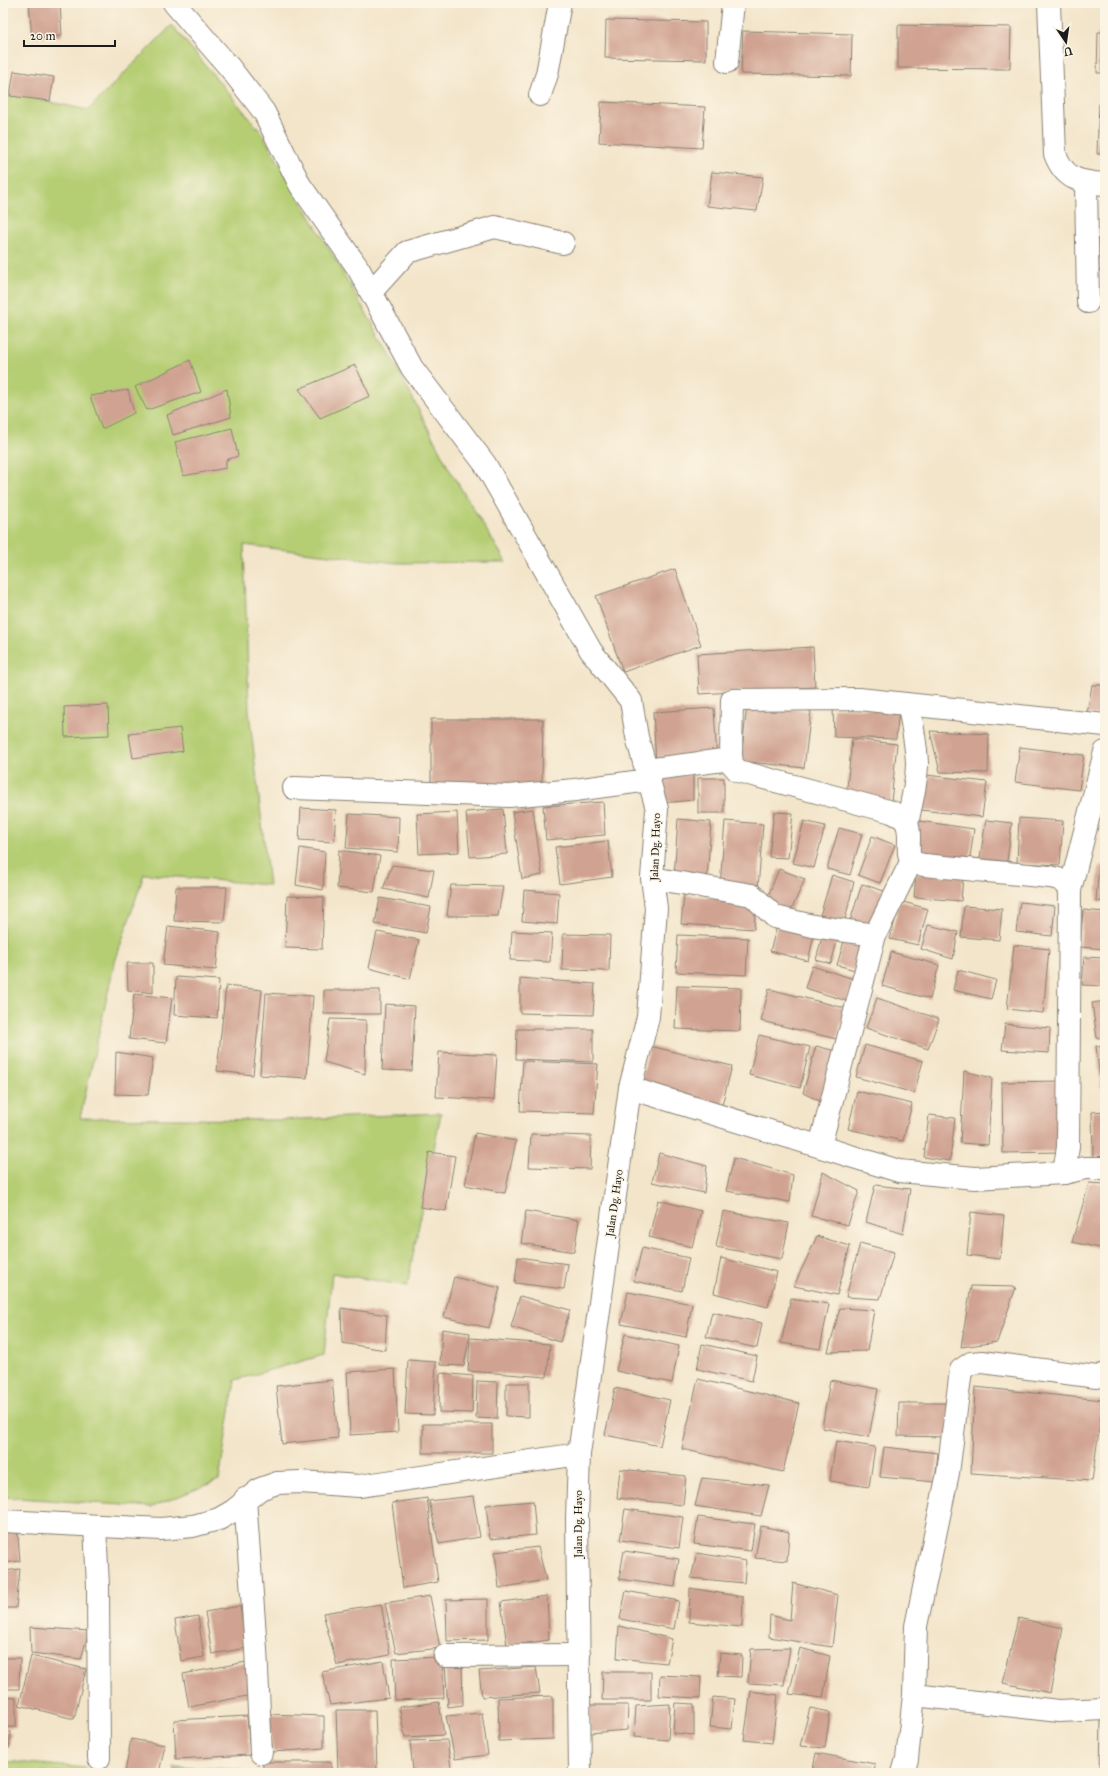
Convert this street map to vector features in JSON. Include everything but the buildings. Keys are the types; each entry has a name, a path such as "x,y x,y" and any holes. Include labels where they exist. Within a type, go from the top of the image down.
{"street":[{"name":"Jalan Dg. Hayo","path":"174,3 230,68 264,112 300,184 358,268 412,368 485,464 591,652 631,701 637,737 657,809 652,878 656,908 648,1017 630,1088 579,1454 577,1519 580,1773"},
{"path":"540,95 547,74 560,3"},
{"path":"727,62 733,3"},
{"path":"1049,3 1055,154 1060,166 1074,179 1096,183 1088,302"},
{"path":"371,292 407,252 495,226 563,243"},
{"path":"820,1146 875,935 912,860 910,855 910,834 907,824 903,818 892,812 738,771 731,759 732,700 859,699 1105,725"},
{"path":"907,824 915,786 917,764 916,744 908,704"},
{"path":"1064,1173 1068,1147 1070,890 1105,752"},
{"path":"294,788 509,796 575,790 731,759"},
{"path":"912,860 924,865 1056,878 1063,880 1070,890"},
{"path":"652,878 752,896 775,917 813,926 875,935"},
{"path":"630,1088 899,1171 974,1178 1064,1173 1085,1168 1105,1168"},
{"path":"903,1773 907,1759 914,1695 916,1626 948,1473 961,1370 971,1363 982,1362 1097,1377 1105,1374"},
{"path":"3,1521 161,1529 193,1526 219,1518 233,1511 245,1499 260,1489 277,1484 300,1482 359,1486 579,1454"},
{"path":"245,1499 256,1649 261,1753"},
{"path":"95,1526 98,1586 99,1758"},
{"path":"445,1656 579,1655"},
{"path":"914,1695 1059,1711 1105,1709"}],"green space":[{"path":"172,25 261,132 390,354 449,469 506,562 397,563 244,545 249,711 269,885 144,874 114,965 80,1118 278,1120 441,1113 407,1286 332,1273 324,1355 235,1380 219,1480 152,1507 3,1497 3,92 88,110"},
{"path":"3,1761 86,1768 86,1773 3,1773"},
{"path":"173,1767 243,1769 243,1773 174,1773"}]}
